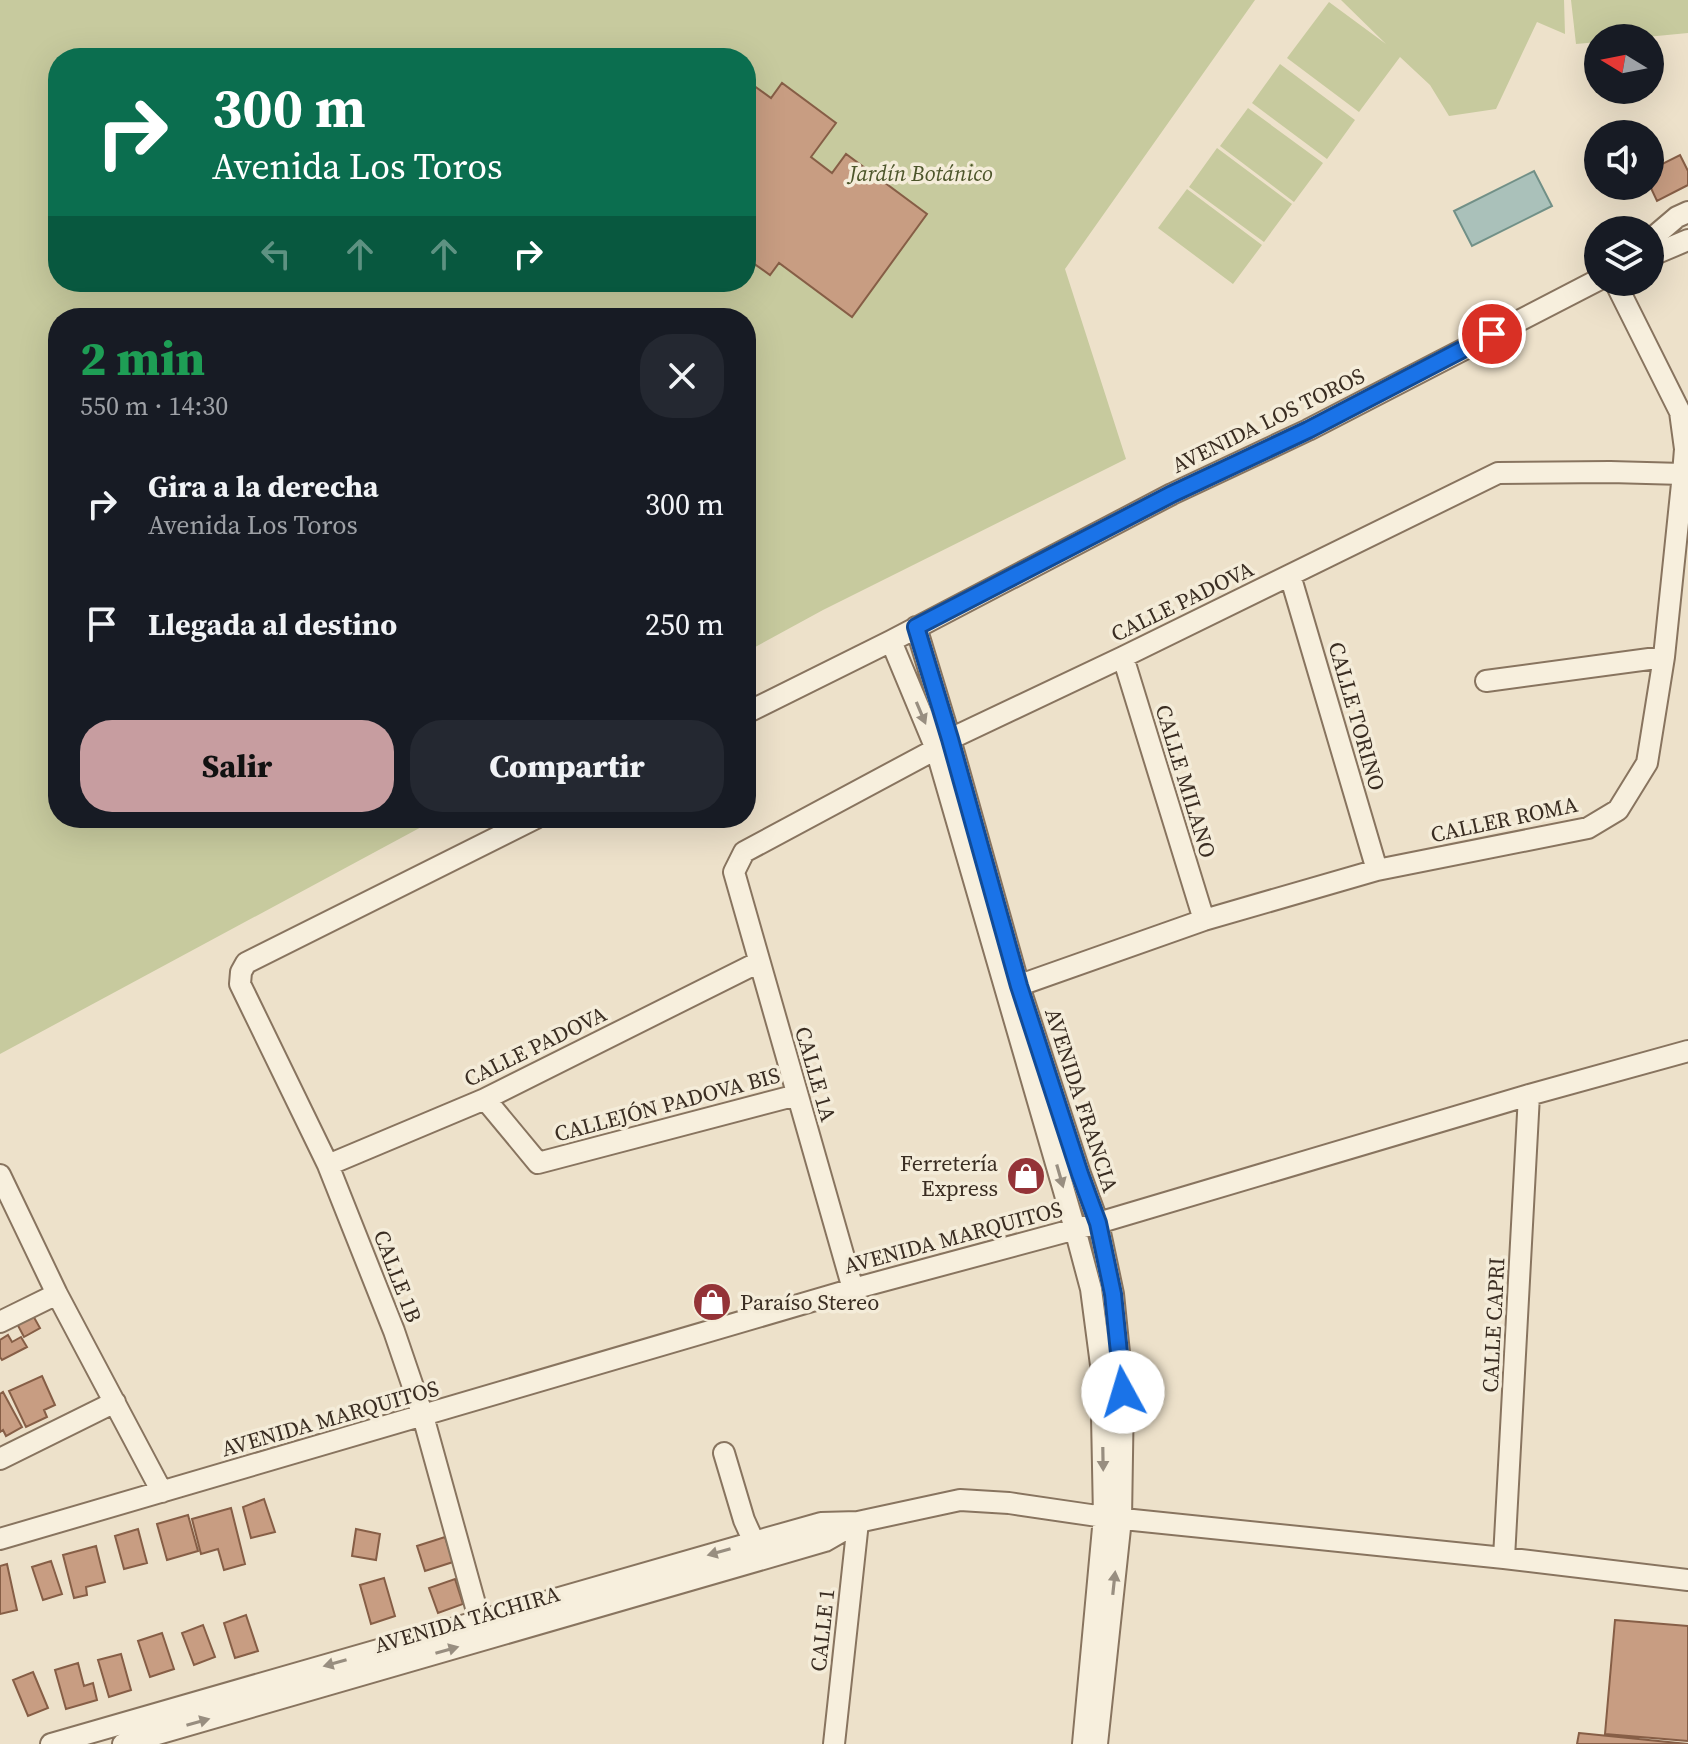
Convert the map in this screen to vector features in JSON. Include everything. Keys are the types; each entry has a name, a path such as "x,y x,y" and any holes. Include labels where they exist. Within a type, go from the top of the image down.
{"street":[{"path":"1664,228 1688,212"},
{"path":"1664,250 1688,240"},
{"name":"AVENIDA LOS TOROS","path":"756,708 1584,287"},
{"name":"CALLER ROMA","path":"1013,988 1204,920 1377,870 1588,828 1618,810 1647,763 1664,657 1685,449 1680,412 1622,296"},
{"name":"CALLE PADOVA","path":"734,872 744,852 943,744 1498,473 1683,474"},
{"name":"CALLE TORINO","path":"1290,575 1377,870"},
{"name":"AVENIDA FRANCIA","path":"916,627 943,744 1013,988 1091,1289 1101,1365 1112,1518 1083,1744"},
{"name":"AVENIDA FRANCIA","path":"891,641 943,744"},
{"name":"CALLE MILANO","path":"1123,657 1204,920"},
{"path":"1486,681 1664,657"},
{"name":"CALLE 1B","path":"480,1622 423,1416 394,1331 328,1165 240,984 246,963 516,828"},
{"name":"CALLE 1A","path":"734,872 853,1289"},
{"name":"CALLE PADOVA","path":"328,1165 485,1099 759,962"},
{"name":"AVENIDA FRANCIA","path":"1013,988 1098,1223 1113,1294 1123,1392 1097,1744"},
{"name":"AVENIDA MARQUITOS","path":"0,1539 853,1289 1098,1223 1688,1051"},
{"name":"CALLEJÓN PADOVA BIS","path":"485,1099 538,1163 797,1095"},
{"name":"CALLE CAPRI","path":"1504,1558 1529,1095"},
{"path":"0,1175 57,1294 162,1492"},
{"path":"0,1322 57,1294"},
{"path":"0,1459 115,1402"},
{"path":"724,1453 744,1520 754,1542"},
{"path":"51,1744 754,1542 823,1532 960,1500 1688,1580"},
{"name":"CALLE 1","path":"834,1744 858,1522"},
{"name":"AVENIDA TÁCHIRA","path":"123,1744 150,1740 823,1532"}],"green space":[{"name":"Jardín Botánico","path":"0,0 1255,0 1065,269 1126,459 756,647 756,308 48,308 48,828 419,828 0,1054"},
{"path":"1341,0 1564,0 1565,34 1537,22 1496,109 1449,116 1430,85 1400,57 1359,112 1287,58 1329,2 1386,44"},
{"path":"1571,0 1688,0 1688,33 1664,35 1664,24 1584,24 1584,43 1576,44"},
{"path":"1280,64 1355,120 1327,159 1252,103"},
{"path":"1248,108 1323,163 1294,202 1220,146"},
{"path":"1217,148 1292,204 1264,242 1189,187"},
{"path":"1187,189 1262,245 1233,284 1158,228"}],"water":[{"path":"1534,171 1552,206 1472,246 1454,211"}],"building":[{"path":"782,83 836,123 811,157 832,173 846,154 927,214 852,317 779,263 770,275 756,265 756,87 771,98"},
{"path":"1680,155 1688,171 1688,185 1664,197 1664,163"},
{"path":"31,1312 40,1328 24,1337 15,1320"},
{"path":"8,1335 12,1342 21,1337 27,1347 2,1360 0,1340"},
{"path":"42,1376 55,1405 44,1410 47,1417 26,1427 9,1391"},
{"path":"3,1392 22,1427 6,1436 3,1430 0,1432 0,1394"},
{"path":"264,1499 275,1532 251,1538 243,1507"},
{"path":"231,1508 245,1564 224,1570 218,1549 201,1554 192,1519"},
{"path":"188,1515 198,1551 167,1560 157,1524"},
{"path":"138,1529 147,1563 124,1569 115,1536"},
{"path":"356,1529 380,1534 376,1560 352,1556"},
{"path":"445,1537 453,1562 425,1571 417,1546"},
{"path":"96,1546 105,1582 86,1587 87,1595 74,1598 63,1555"},
{"path":"51,1561 62,1594 43,1600 32,1567"},
{"path":"7,1564 17,1610 0,1614 0,1566"},
{"path":"384,1578 395,1616 371,1624 360,1585"},
{"path":"455,1579 463,1604 438,1613 429,1588"},
{"path":"246,1615 258,1651 235,1658 224,1623"},
{"path":"1615,1620 1688,1626 1688,1741 1605,1734"},
{"path":"203,1625 215,1657 194,1665 182,1633"},
{"path":"162,1633 174,1669 150,1677 138,1641"},
{"path":"121,1654 131,1690 109,1697 98,1660"},
{"path":"78,1663 84,1686 93,1683 97,1700 66,1709 55,1670"},
{"path":"33,1672 48,1708 28,1716 13,1680"},
{"path":"1579,1733 1688,1744 1577,1744"}],"place":[{"name":"Ferretería Express","path":"1026,1176"},
{"name":"Paraíso Stereo","path":"712,1302"}],"route":[{"path":"1123,1392 1113,1294 1098,1223 1019,986 916,627 1172,494 1308,430 1492,334"}]}
